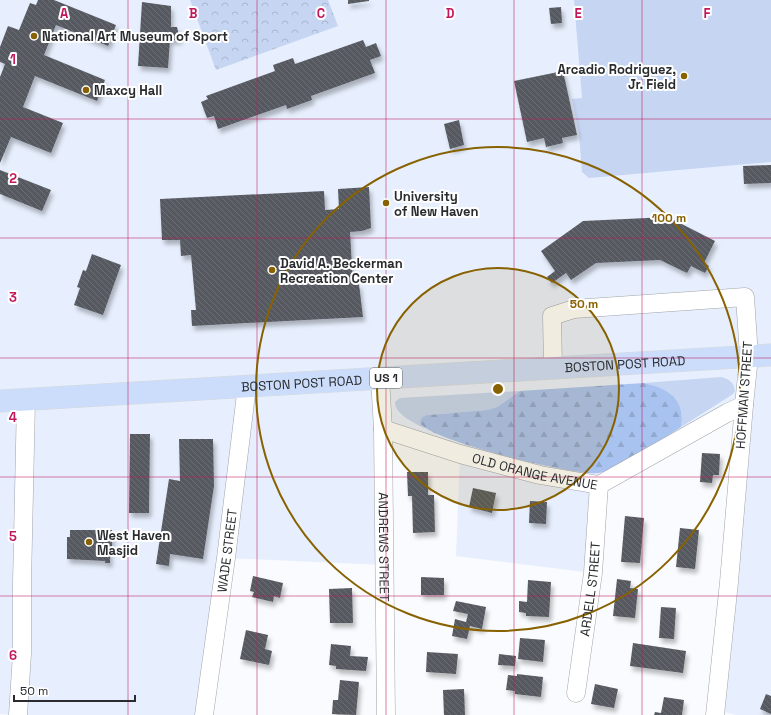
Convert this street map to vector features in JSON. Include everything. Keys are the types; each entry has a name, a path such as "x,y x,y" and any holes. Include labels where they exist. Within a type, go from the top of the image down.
{"main road":[{"name":"BOSTON POST ROAD","path":"0,401 771,354"}],"street":[{"name":"HOFFMAN STREET","path":"552,368 552,316 574,309 745,297 749,356 729,582 715,715"},
{"name":"ANDREWS STREET","path":"380,378 383,428 386,715"},
{"name":"WADE STREET","path":"204,715 226,558 247,386"},
{"path":"18,715 22,654 26,400"},
{"name":"OLD ORANGE AVENUE","path":"383,428 460,454 540,475 599,484 744,405"},
{"name":"ARDELL STREET","path":"576,693 593,573 599,484"}],"shaded area":[{"name":"University of New Haven","path":"0,0 771,0 771,715 736,715 716,710 744,406 599,485 593,573 456,556 460,454 383,429 384,565 226,558 204,715 0,714"}],"green space":[{"path":"190,0 328,0 338,26 216,70"},
{"name":"Arcadio Rodriguez, Jr. Field","path":"574,0 771,0 771,162 589,178 582,172 579,134 572,99 582,98"},
{"path":"721,377 732,383 735,391 733,394 681,427 681,409 673,396 661,388 644,383"},
{"path":"644,383 661,388 673,396 681,409 681,427 630,460 619,466 599,473 585,473 505,456 449,439 429,430 420,423 422,418 428,415 487,410 497,407 520,391"},
{"path":"520,391 497,407 487,410 428,415 422,426 426,429 398,411 395,402 400,398"}],"building":[{"name":"Maxcy Hall","path":"38,0 54,0 116,25 108,46 56,25 44,55 105,80 97,101 35,76 23,107 63,123 51,153 11,137 0,163 0,77 5,64 0,62 0,47 8,26 19,30 30,3 36,5"},
{"path":"348,0 369,0 369,1 348,4"},
{"path":"142,2 171,6 171,27 177,27 180,40 170,40 168,68 138,66"},
{"path":"561,7 562,23 551,24 549,8"},
{"path":"363,40 366,47 376,43 381,56 370,60 375,73 311,96 312,100 287,109 286,105 218,129 214,116 207,118 201,102 208,99 206,96 275,71 273,65 293,58 295,64"},
{"path":"563,71 577,135 562,138 563,143 546,147 544,138 527,142 514,81"},
{"path":"459,120 464,145 450,149 444,124"},
{"path":"771,165 771,183 744,184 743,166"},
{"path":"0,170 51,190 42,211 0,194"},
{"name":"David A. Beckerman Recreation Center","path":"369,187 371,228 362,231 350,232 353,284 359,284 363,317 192,326 191,310 196,310 191,255 181,256 180,240 162,240 160,199 324,191 325,210 339,209 338,189"},
{"path":"668,217 715,241 704,263 709,266 705,273 691,266 687,273 660,260 596,263 571,280 566,273 552,283 547,277 555,271 541,251 583,221"},
{"path":"92,254 121,265 103,315 74,305 80,288 77,287 83,270 86,271"},
{"path":"130,434 150,434 149,513 129,513"},
{"path":"179,439 213,439 214,486 203,559 170,554 169,566 156,564 169,479 180,481"},
{"path":"702,453 720,454 719,475 713,475 712,483 700,482"},
{"path":"407,472 428,472 428,495 434,495 435,532 413,533 412,496 408,496"},
{"path":"473,488 496,493 492,513 469,507"},
{"path":"530,501 547,502 546,524 529,523"},
{"path":"625,516 644,518 640,563 621,562"},
{"path":"680,528 699,530 695,569 676,567"},
{"name":"West Haven Masjid","path":"70,530 112,530 110,563 105,563 105,561 67,559 67,537 70,537"},
{"path":"253,576 283,583 280,598 274,596 273,602 252,597 254,592 250,591"},
{"path":"421,577 444,578 444,595 421,595"},
{"path":"617,579 631,581 630,588 638,589 635,618 613,616"},
{"path":"528,580 551,582 549,617 526,616 526,613 519,612 519,601 527,602"},
{"path":"352,588 353,623 330,623 329,589"},
{"path":"456,601 486,607 482,629 470,626 467,639 452,636 455,619 466,622 468,614 453,611"},
{"path":"661,607 676,608 674,639 659,638"},
{"path":"246,630 268,635 265,649 272,651 269,665 240,659"},
{"path":"520,638 545,640 543,662 518,659"},
{"path":"633,643 686,651 683,673 630,666"},
{"path":"331,644 351,646 350,656 368,657 366,671 336,669 336,666 329,665"},
{"path":"427,652 458,654 456,674 426,672"},
{"path":"499,654 516,656 515,666 498,665"},
{"path":"517,674 543,677 541,697 515,694 515,691 506,690 508,675 517,676"},
{"path":"340,680 359,682 356,715 332,714 333,700 338,700"},
{"path":"595,684 618,689 614,708 591,704"},
{"path":"464,689 465,715 444,715 443,690"},
{"path":"766,694 771,696 771,714 760,709"},
{"path":"664,697 684,700 682,715 654,715 655,712 661,713"}],"place":[{"name":"National Art Museum of Sport","path":"34,36"},
{"name":"Arcadio Rodriguez, Jr. Field","path":"684,76"},
{"name":"Maxcy Hall","path":"86,90"},
{"name":"University of New Haven","path":"386,203"},
{"name":"David A. Beckerman Recreation Center","path":"272,270"},
{"name":"West Haven Masjid","path":"89,542"}]}
